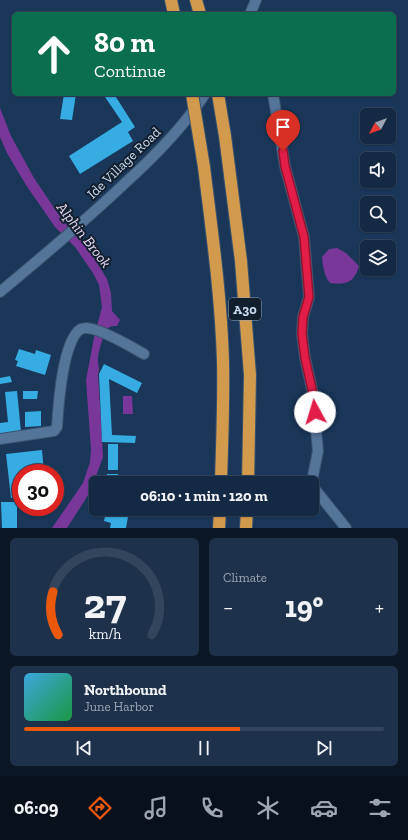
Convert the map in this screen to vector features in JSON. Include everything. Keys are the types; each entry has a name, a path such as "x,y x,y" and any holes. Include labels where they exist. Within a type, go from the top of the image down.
{"highway":[{"path":"171,0 174,12"},
{"path":"196,0 199,12"},
{"name":"A30","path":"192,96 204,167 217,268 223,360 220,476"},
{"name":"A30","path":"218,96 241,261 250,375 248,476"},
{"path":"219,528 220,516"},
{"path":"246,528 247,516"}],"street":[{"path":"251,12 256,0"},
{"name":"Ide Village Road","path":"0,292 90,216 153,157 182,125 204,96"},
{"path":"273,96 285,166 304,237 309,297 303,317 302,334 305,358 312,389 318,451 313,476 314,488 346,528"},
{"path":"0,439 54,431 57,427 61,384 69,346 79,330 84,327 94,329 144,354"}],"shaded area":[{"path":"0,108 11,136 34,178 63,221 86,245 107,279 111,293 112,311 120,320 117,326 110,327 106,330 98,358 103,457 96,476 89,476 89,494 67,528 52,528 60,516 64,516 64,511 83,483 90,462 91,450 86,380 102,307 99,285 93,273 75,247 55,227 26,185 7,153 0,137"},
{"path":"337,248 346,253 359,266 355,276 349,282 341,284 330,283 324,271 322,257 329,249"},
{"path":"123,396 132,396 133,414 123,414"}],"building":[{"path":"64,96 76,96 72,120 60,119"},
{"path":"104,96 115,96 135,127 128,132 133,141 80,174 69,156 122,122"},
{"path":"19,349 35,354 36,350 51,355 45,375 16,366 18,361 15,360"},
{"path":"104,364 142,383 137,393 109,379 112,435 136,436 135,443 102,442 99,374"},
{"path":"10,376 12,382 0,384 0,378"},
{"path":"17,391 21,432 0,434 0,423 8,422 5,392"},
{"path":"23,391 38,391 37,399 23,399"},
{"path":"41,411 41,426 25,427 25,412"},
{"path":"108,444 118,444 118,470 108,470"},
{"path":"42,450 43,464 12,464 12,498 11,498 6,454"},
{"path":"107,474 118,474 118,476 107,476"},
{"path":"1,502 12,502 12,516 17,516 17,528 2,528"},
{"path":"105,516 128,516 126,528 110,528 111,523 104,521"}],"route":[{"path":"283,151 285,166 304,237 309,297 303,317 302,334 315,412"}],"water label":[{"name":"Alphin Brook","path":"84,235"}]}
